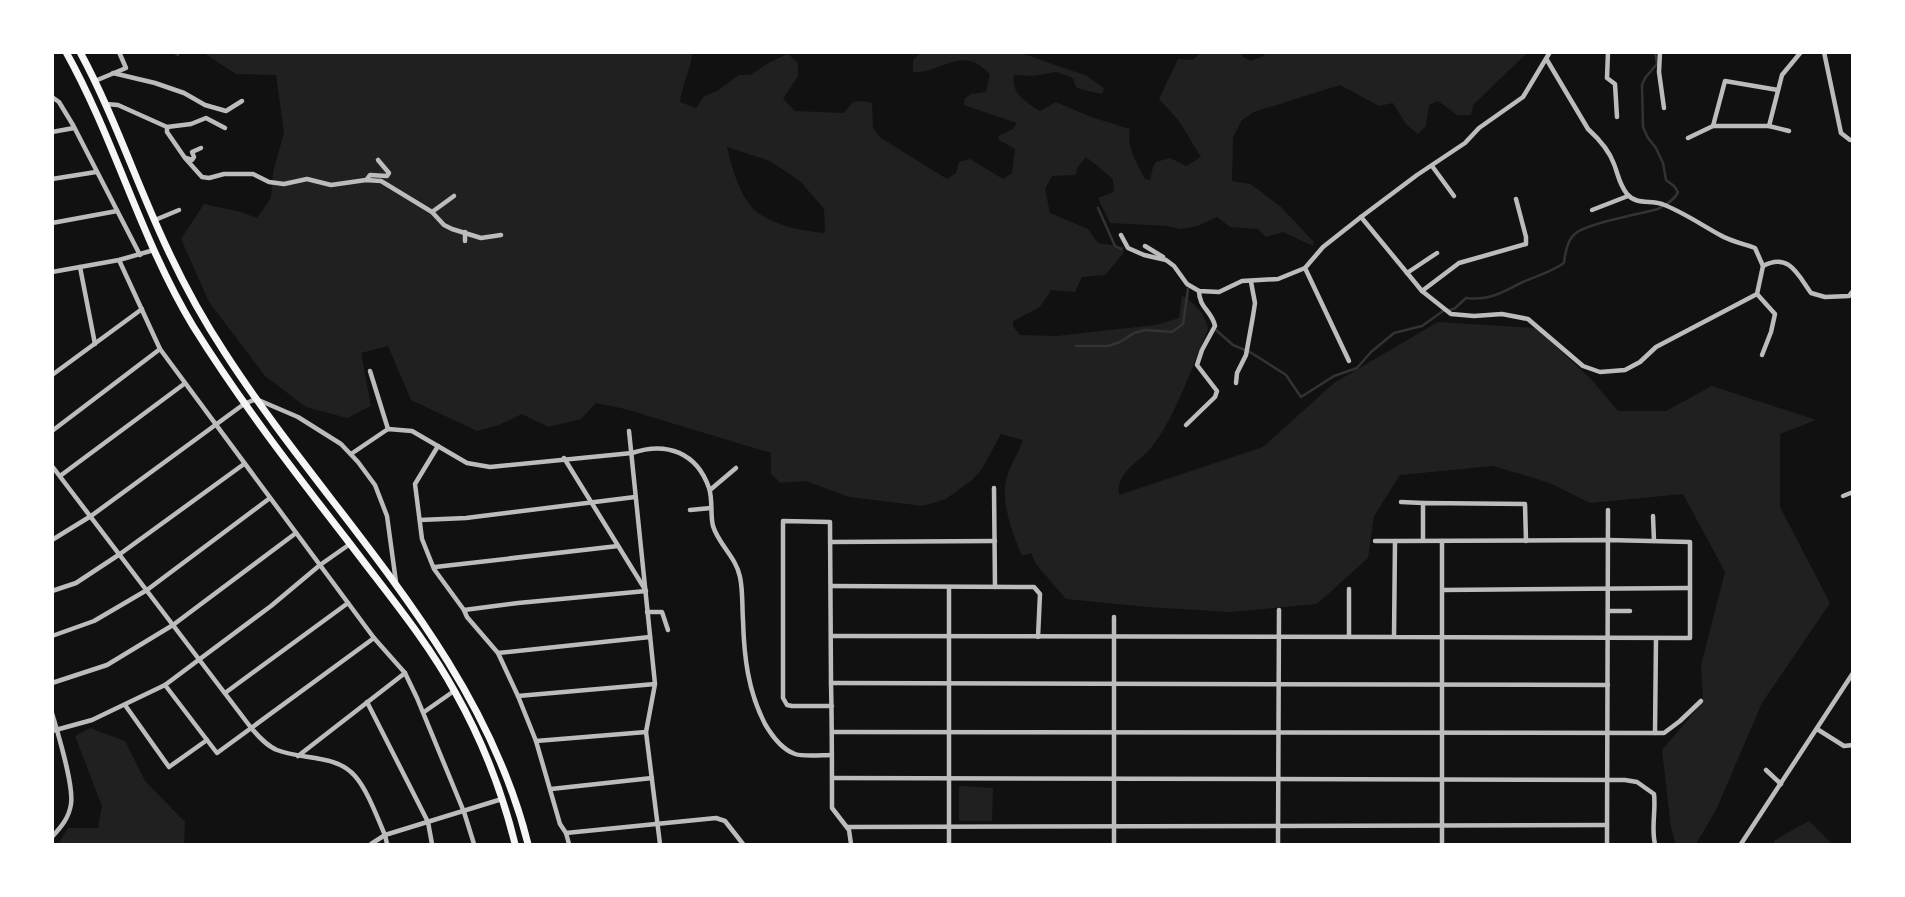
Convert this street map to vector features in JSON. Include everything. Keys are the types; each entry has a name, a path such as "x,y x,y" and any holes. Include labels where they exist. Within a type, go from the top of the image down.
{"main road":[{"path":"66,52 90,99 177,299 244,404 403,612 454,690 473,726 502,799 515,845"},
{"path":"80,52 95,81 154,221 194,303 256,399 438,644 478,713 508,780 528,845"}],"street":[{"path":"95,81 126,68 119,52"},
{"path":"1145,246 1174,266 1187,284 1199,291 1219,292 1242,281 1278,279 1305,268 1323,247 1361,217 1465,143 1479,128 1523,97 1550,52"},
{"path":"1608,52 1607,78 1615,84 1617,117"},
{"path":"1660,52 1659,72 1664,108"},
{"path":"1769,126 1782,75 1801,52"},
{"path":"1824,52 1841,133 1853,140"},
{"path":"1547,60 1588,130 1610,154 1616,167 1617,178 1628,195 1639,202 1656,202 1672,208 1722,236 1755,248 1763,266 1757,294"},
{"path":"113,73 155,83 184,93 205,105 226,111 242,101"},
{"path":"1713,126 1725,73"},
{"path":"1725,81 1778,90"},
{"path":"52,97 60,102 140,255"},
{"path":"105,104 118,105 167,127 191,124 206,118 225,128"},
{"path":"1688,138 1713,126 1769,126 1789,131"},
{"path":"167,127 166,132 202,177 253,174 269,182 284,184 307,179 331,185 366,180 381,181 432,212 444,225 452,229 481,238 500,236"},
{"path":"52,132 74,128"},
{"path":"185,158 192,160 192,152 201,148"},
{"path":"366,180 370,175 387,176 389,173 378,160"},
{"path":"1432,166 1454,196"},
{"path":"52,179 96,172"},
{"path":"1592,210 1628,195"},
{"path":"432,212 454,196"},
{"path":"1422,291 1459,263 1526,244 1516,199"},
{"path":"154,221 179,210"},
{"path":"52,223 117,211"},
{"path":"1361,217 1422,291 1451,314 1502,314 1528,319 1583,366 1600,372 1625,370 1640,362 1656,347 1757,294"},
{"path":"465,232 465,241"},
{"path":"1121,235 1128,248 1166,260"},
{"path":"52,272 119,260 155,250"},
{"path":"1407,272 1437,253"},
{"path":"119,260 160,349 184,384 374,638 404,673 424,712 464,811 474,845"},
{"path":"1763,266 1770,262 1782,262 1801,275 1811,293 1825,297 1849,296 1853,291"},
{"path":"80,267 95,344"},
{"path":"1305,268 1349,361"},
{"path":"1236,383 1237,373 1246,355 1255,303 1251,282"},
{"path":"1186,425 1215,397 1217,391 1197,365 1215,326 1214,318 1199,299 1199,291"},
{"path":"1757,294 1775,314 1762,355"},
{"path":"52,375 142,309"},
{"path":"52,431 160,349"},
{"path":"370,371 388,429"},
{"path":"60,476 184,384"},
{"path":"52,540 91,516 244,404 256,399 298,417 341,444 375,485 387,516 396,587"},
{"path":"351,454 388,429 412,431 467,463 490,467 632,453 645,449 668,449 681,453 698,465 710,491 713,526 722,544 733,557 740,577 749,686 762,717 774,739 794,754 832,755"},
{"path":"629,431 655,684 646,732 660,845"},
{"path":"438,446 415,484 422,539 435,567 467,617 498,653 536,741 560,824 569,845"},
{"path":"564,458 646,591"},
{"path":"52,592 76,583 120,554 244,464"},
{"path":"52,466 252,729 275,749 321,759 354,775 368,798 387,845"},
{"path":"710,491 736,468"},
{"path":"994,488 995,587"},
{"path":"1843,496 1853,492"},
{"path":"420,520 466,518 635,497"},
{"path":"52,636 94,621 147,590 270,498"},
{"path":"1401,502 1525,504 1526,541"},
{"path":"1423,503 1423,540"},
{"path":"690,510 711,508"},
{"path":"1607,845 1608,510"},
{"path":"1653,516 1654,541"},
{"path":"832,706 792,706 783,698 783,522 830,522 832,706 832,808 848,827 851,845"},
{"path":"52,683 107,665 173,625 296,533"},
{"path":"830,542 995,541"},
{"path":"831,636 1690,638 1690,542 1375,541"},
{"path":"1394,637 1395,541"},
{"path":"1442,541 1442,845"},
{"path":"55,730 92,720 165,685 350,544"},
{"path":"435,567 618,546"},
{"path":"831,586 1034,587 1040,594 1038,636"},
{"path":"949,588 949,845"},
{"path":"1442,590 1690,588"},
{"path":"1349,589 1349,637"},
{"path":"464,610 646,591"},
{"path":"225,693 348,603"},
{"path":"1278,845 1279,610"},
{"path":"1608,611 1630,611"},
{"path":"647,612 662,612 668,630"},
{"path":"1114,617 1114,845"},
{"path":"498,653 650,637"},
{"path":"165,685 217,753 374,638"},
{"path":"1655,733 1656,638"},
{"path":"298,756 404,673"},
{"path":"1741,845 1853,673"},
{"path":"831,683 1608,685"},
{"path":"518,696 655,684"},
{"path":"424,712 454,690"},
{"path":"832,732 1664,733 1701,701"},
{"path":"367,702 428,822 432,845"},
{"path":"125,705 169,767 208,740"},
{"path":"52,713 72,803 66,820 52,837"},
{"path":"1817,729 1844,746 1853,745"},
{"path":"536,741 646,732"},
{"path":"1766,771 1781,784"},
{"path":"551,789 652,778"},
{"path":"832,778 1637,782 1654,794 1655,845"},
{"path":"371,845 385,835 502,799"},
{"path":"566,833 716,818 725,821 743,845"},
{"path":"848,827 1607,825"}],"shaded area":[{"path":"1201,52 1241,53 1251,61 1264,56 1266,52 1527,53 1474,104 1471,115 1457,115 1438,101 1429,105 1426,126 1418,134 1406,124 1393,103 1379,106 1340,85 1254,112 1242,120 1233,137 1232,181 1250,184 1281,207 1314,242 1313,246 1283,232 1266,237 1258,229 1230,227 1217,217 1198,226 1180,229 1110,223 1098,198 1114,192 1113,179 1086,157 1075,175 1052,176 1045,189 1050,213 1088,229 1098,243 1124,247 1123,254 1105,275 1082,277 1075,292 1051,290 1040,307 1013,321 1013,326 1020,335 1056,336 1155,325 1179,318 1182,295 1199,309 1208,329 1168,422 1151,448 1124,474 1119,495 1263,447 1334,383 1438,322 1536,328 1591,379 1618,411 1666,411 1712,386 1816,420 1780,434 1780,507 1830,603 1762,703 1716,810 1696,844 1676,844 1671,828 1662,750 1703,702 1701,665 1725,572 1683,494 1590,503 1550,483 1493,466 1400,475 1374,516 1368,558 1317,604 1230,612 1066,599 1036,564 1031,553 1022,556 1008,517 1005,486 1023,440 1001,434 982,469 946,499 923,506 849,497 806,481 781,483 771,474 771,453 625,409 596,403 581,419 548,427 522,414 499,425 477,431 411,400 388,346 361,353 371,406 347,418 306,407 265,376 209,302 181,239 204,204 257,218 271,198 273,172 284,133 276,75 236,74 204,53 692,53 680,102 696,108 704,96 717,91 739,75 750,75 788,54 798,63 798,76 783,99 795,111 844,113 853,102 872,103 873,128 881,138 947,179 956,173 959,162 970,159 1003,179 1012,173 1015,149 999,140 998,136 1013,129 1017,123 964,105 965,98 971,94 986,92 990,74 978,64 960,60 913,72 913,60 920,53 1021,53 1087,76 1104,88 1102,94 1076,87 1073,78 1056,72 1033,76 1014,75 1014,82 1020,96 1040,111 1056,102 1130,129 1133,155 1145,179 1150,180 1156,162 1170,158 1186,166 1201,157 1179,121 1159,99 1178,59 1193,60","holes":["727,147 770,161 800,181 824,209 825,233 789,227 772,221 751,207 734,173"]},
{"path":"90,728 125,741 145,781 185,822 184,844 58,844 68,828 98,828 102,806 75,736"},
{"path":"959,786 993,788 992,821 959,821"},
{"path":"1809,821 1832,844 1773,844 1775,840"}],"waterway":[{"path":"174,52 178,55"},
{"path":"1216,330 1233,345 1250,352 1286,375 1301,397 1334,376 1357,368 1394,333 1422,326 1443,311 1454,309 1466,298 1496,295 1559,266 1564,263 1570,239 1583,229 1658,209 1667,204 1678,192 1666,180 1663,163 1643,127 1642,85 1657,64 1655,52"},
{"path":"1098,208 1115,246 1121,249"},
{"path":"1076,346 1108,346 1145,330 1172,332 1183,324 1188,289"}]}
